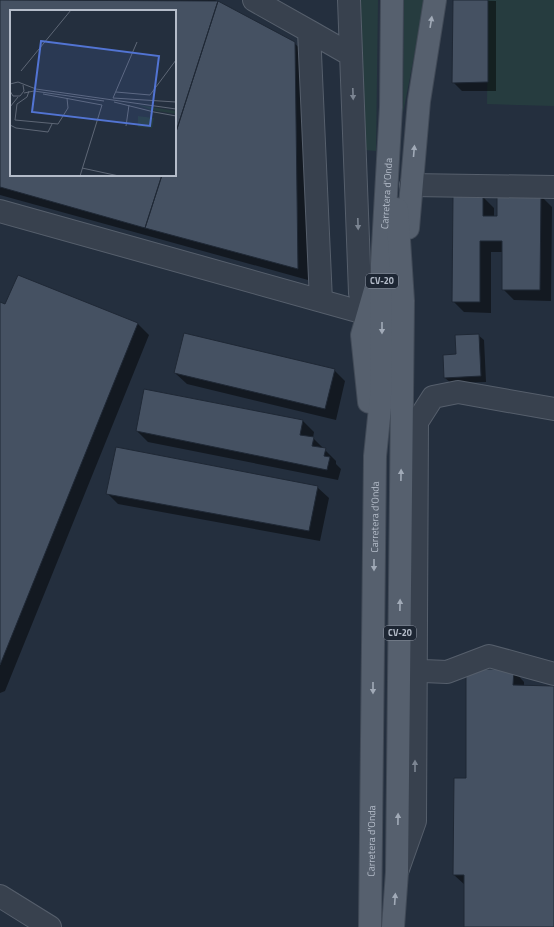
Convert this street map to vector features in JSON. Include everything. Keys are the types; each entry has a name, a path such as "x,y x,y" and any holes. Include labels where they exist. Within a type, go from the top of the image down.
{"main road":[{"name":"Carretera d'Onda","path":"370,927 375,456 381,398 382,264 391,107 392,0"},
{"path":"403,302 411,185 419,101 435,0"},
{"name":"Carretera d'Onda","path":"391,107 403,302 407,670 393,927"},
{"path":"375,456 362,335 382,264"}],"street":[{"path":"254,0 351,55"},
{"path":"349,0 360,293 368,314"},
{"path":"309,31 321,301"},
{"path":"411,185 554,187"},
{"path":"0,211 368,314"},
{"name":"Carretera d'Onda","path":"407,670 417,422 433,397 458,392 478,394 554,410"},
{"path":"407,670 447,672 489,656 554,674"},
{"path":"0,896 50,927"}],"green space":[{"path":"359,0 378,0 376,151 365,150"},
{"path":"404,0 425,0 403,113"},
{"path":"488,0 554,0 554,106 487,104"}],"building":[{"path":"0,0 218,1 176,132 176,10 10,10 10,176 162,176 145,228 0,187"},
{"path":"453,0 488,0 488,82 452,83"},
{"path":"218,1 295,42 298,269 145,228 162,176 176,176 176,132"},
{"path":"497,194 541,195 540,290 502,290 502,241 480,241 480,302 452,302 453,196 483,196 483,216 497,216"},
{"path":"18,275 138,323 0,665 0,302 5,304"},
{"path":"184,333 335,369 325,409 174,373"},
{"path":"479,334 481,376 444,378 443,355 456,354 455,335"},
{"path":"144,389 303,420 300,435 314,437 312,446 326,448 324,456 330,457 327,470 136,431"},
{"path":"116,447 318,486 309,531 106,494"},
{"path":"466,669 514,669 513,685 554,686 554,927 464,927 464,875 453,875 454,778 466,778"}]}
